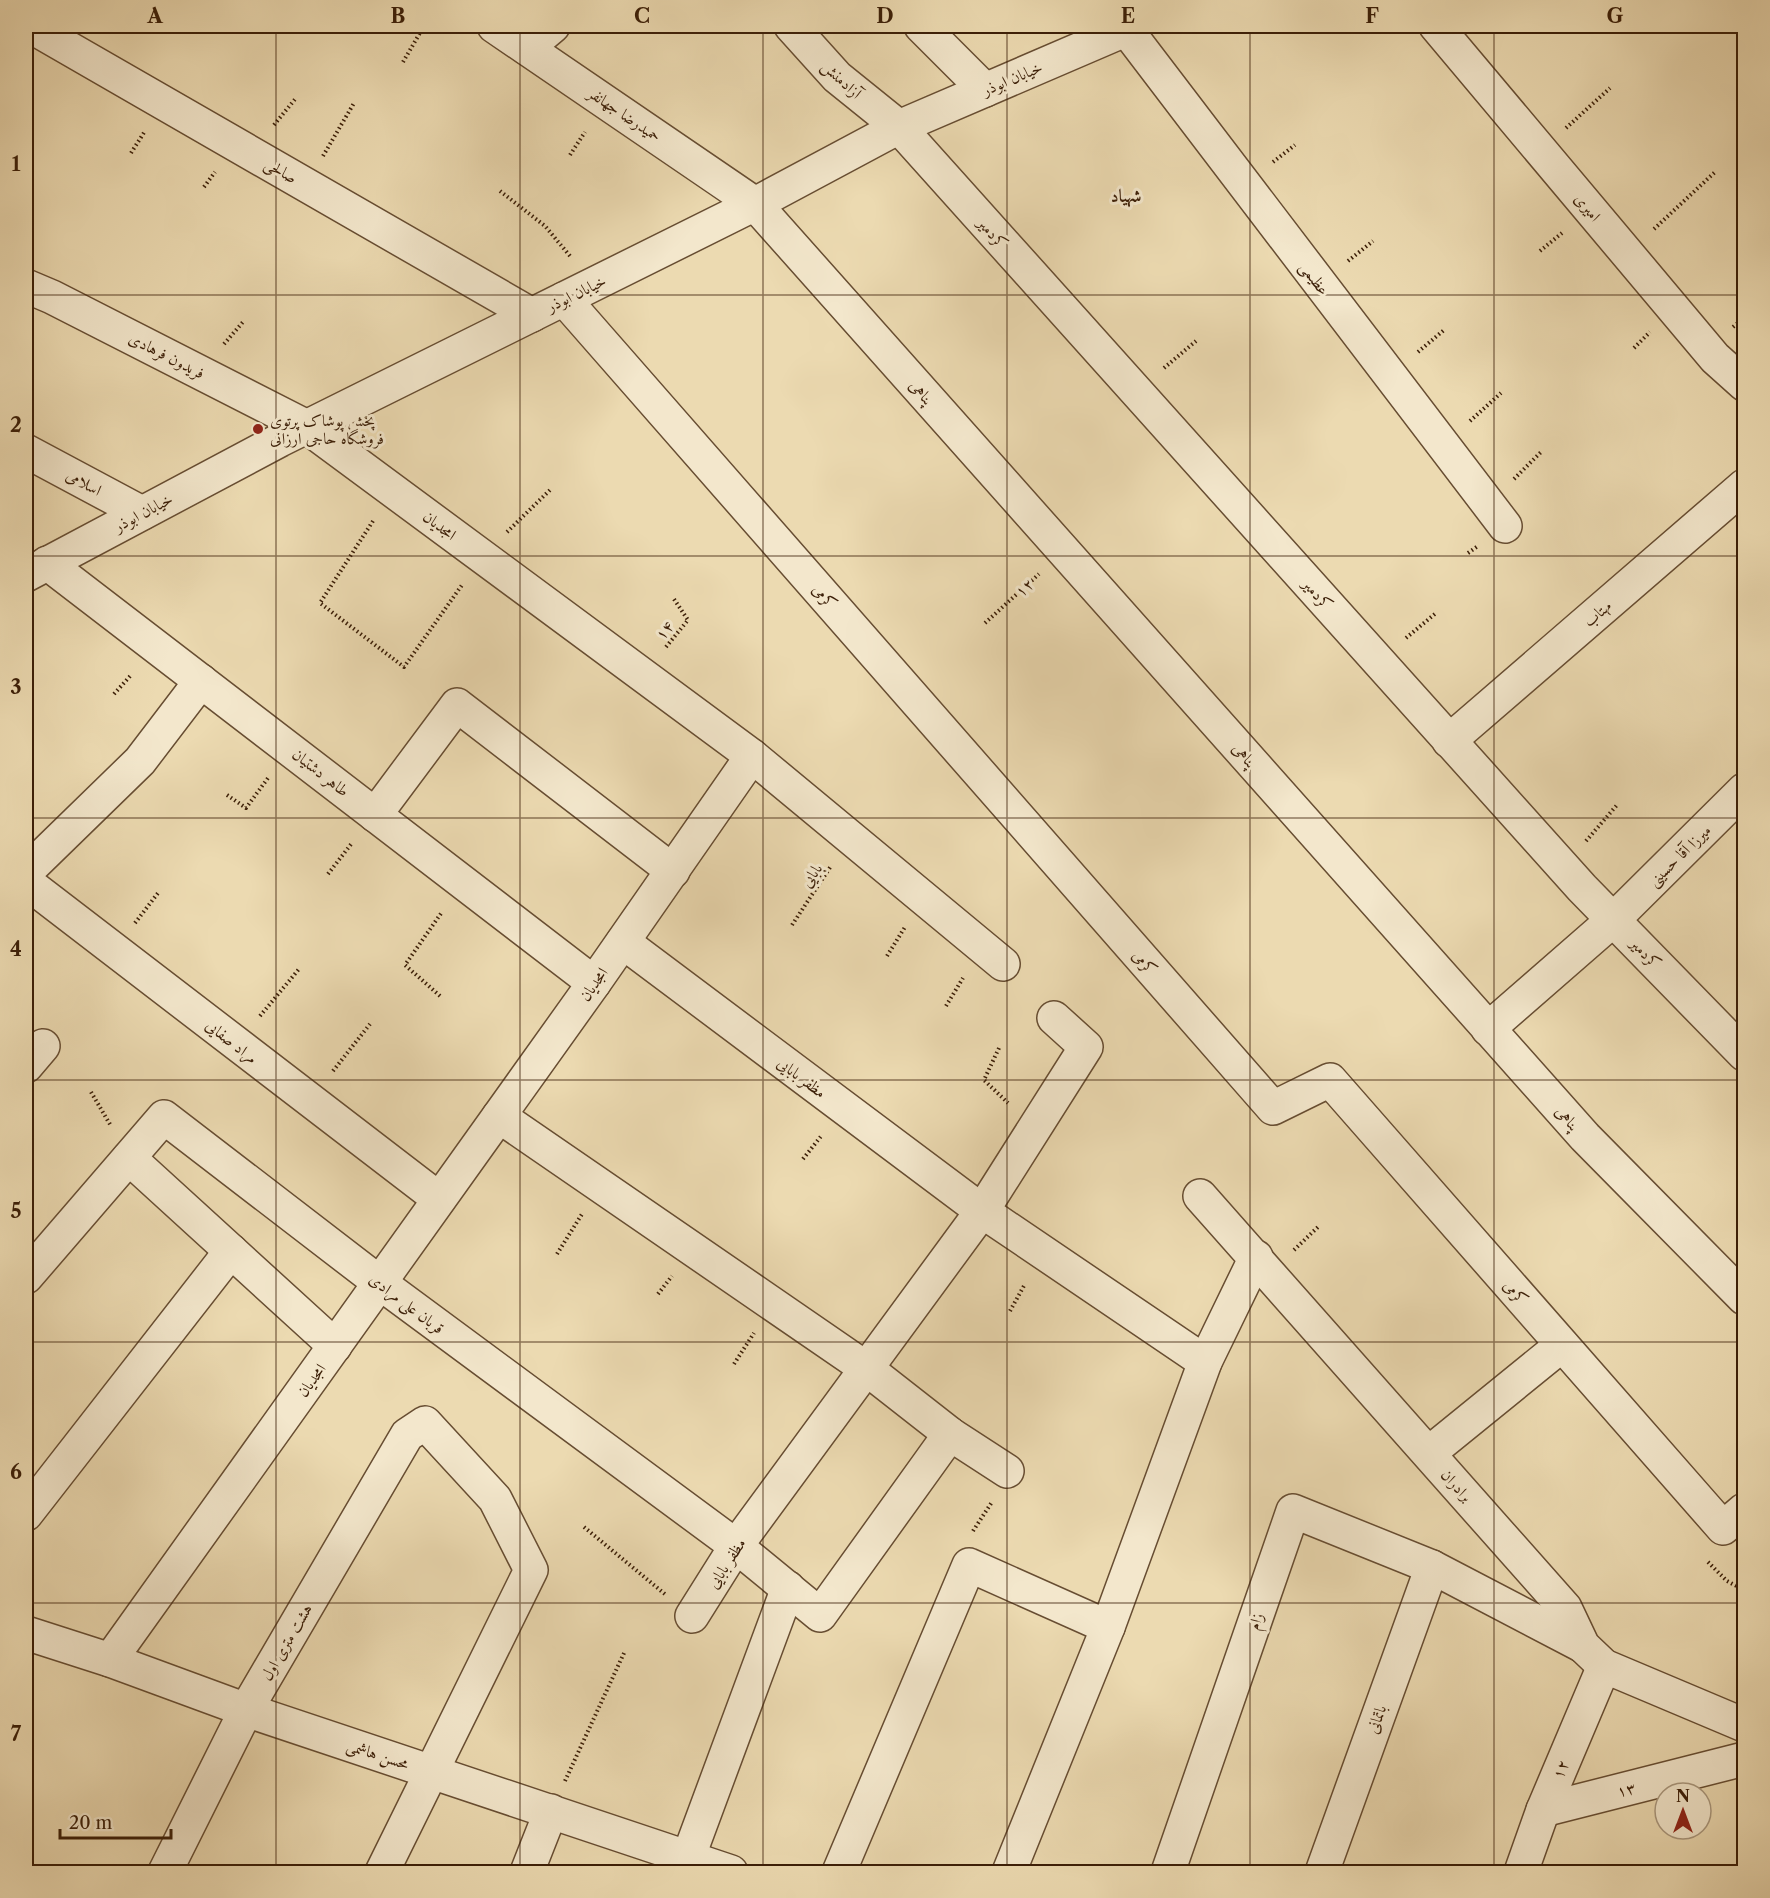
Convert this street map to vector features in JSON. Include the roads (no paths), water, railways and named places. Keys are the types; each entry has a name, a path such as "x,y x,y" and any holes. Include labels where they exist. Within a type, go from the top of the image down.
{"street":[{"name":"صالحی","path":"30,26 532,315"},
{"name":"حمیدرضا جهانفر","path":"494,26 755,204"},
{"path":"527,48 553,26"},
{"name":"آزادمنش","path":"791,26 837,77 899,128"},
{"path":"921,26 985,90"},
{"name":"امیری","path":"1436,26 1715,358 1744,384"},
{"name":"خیابان ابوذر","path":"36,569 307,427 755,204 899,128 1130,27"},
{"name":"عظیمی","path":"1130,27 1505,526"},
{"name":"کردمیر","path":"899,128 1449,741 1613,920 1744,1054"},
{"name":"پناهی","path":"755,204 1585,1137 1744,1298"},
{"name":"فریدون فرهادی","path":"26,286 52,297 307,427"},
{"name":"کرمی","path":"564,299 1273,1108 1330,1080 1724,1528 1744,1510"},
{"name":"امجدیان","path":"110,1660 594,983 752,756 307,427"},
{"name":"اسلامی","path":"26,451 142,513"},
{"name":"مهتاب","path":"1449,741 1744,486"},
{"name":"طاهر دشتیان","path":"36,569 201,681 594,983"},
{"path":"26,872 140,761 201,681"},
{"path":"375,814 457,705 673,871"},
{"path":"752,756 1003,964"},
{"name":"میرزا آقا حسینی","path":"1488,1029 1613,920 1744,790"},
{"name":"مراد صفایی","path":"26,882 439,1199"},
{"name":"مظفر بابایی","path":"623,942 982,1211 1205,1362"},
{"name":"مظفر بابایی","path":"692,1616 736,1546 982,1211 1086,1047 1054,1018"},
{"path":"499,1116 867,1369 950,1434 1007,1471"},
{"name":"قربان علی مرادی","path":"26,1277 164,1117 380,1283 736,1546 820,1615 950,1434"},
{"path":"129,1158 335,1346"},
{"name":"برادران","path":"1200,1196 1565,1608 1594,1656"},
{"path":"26,1514 231,1251"},
{"path":"1009,1872 1108,1627 1205,1362 1256,1257"},
{"path":"1429,1453 1562,1345"},
{"name":"هشت متری اول","path":"165,1872 246,1710 407,1436 425,1423 495,1498 531,1570 433,1772"},
{"name":"زام","path":"1168,1872 1293,1511 1431,1567"},
{"path":"838,1872 969,1565 1108,1627"},
{"path":"1431,1567 1594,1656 1744,1725"},
{"name":"باتمانی","path":"1322,1872 1431,1567"},
{"path":"688,1858 788,1588"},
{"name":"محسن هاشمی","path":"26,1633 110,1660 246,1710 731,1872"},
{"name":"۱۲","path":"1521,1872 1594,1656"},
{"name":"۱۳","path":"1543,1810 1744,1759"},
{"path":"382,1872 433,1772"},
{"path":"527,1872 551,1811"}],"place":[{"name":"پخش پوشاک پرتوی فروشگاه حاجی ارزانی","path":"258,429"}],"district":[{"name":"شهیاد","path":"1126,196"}]}
